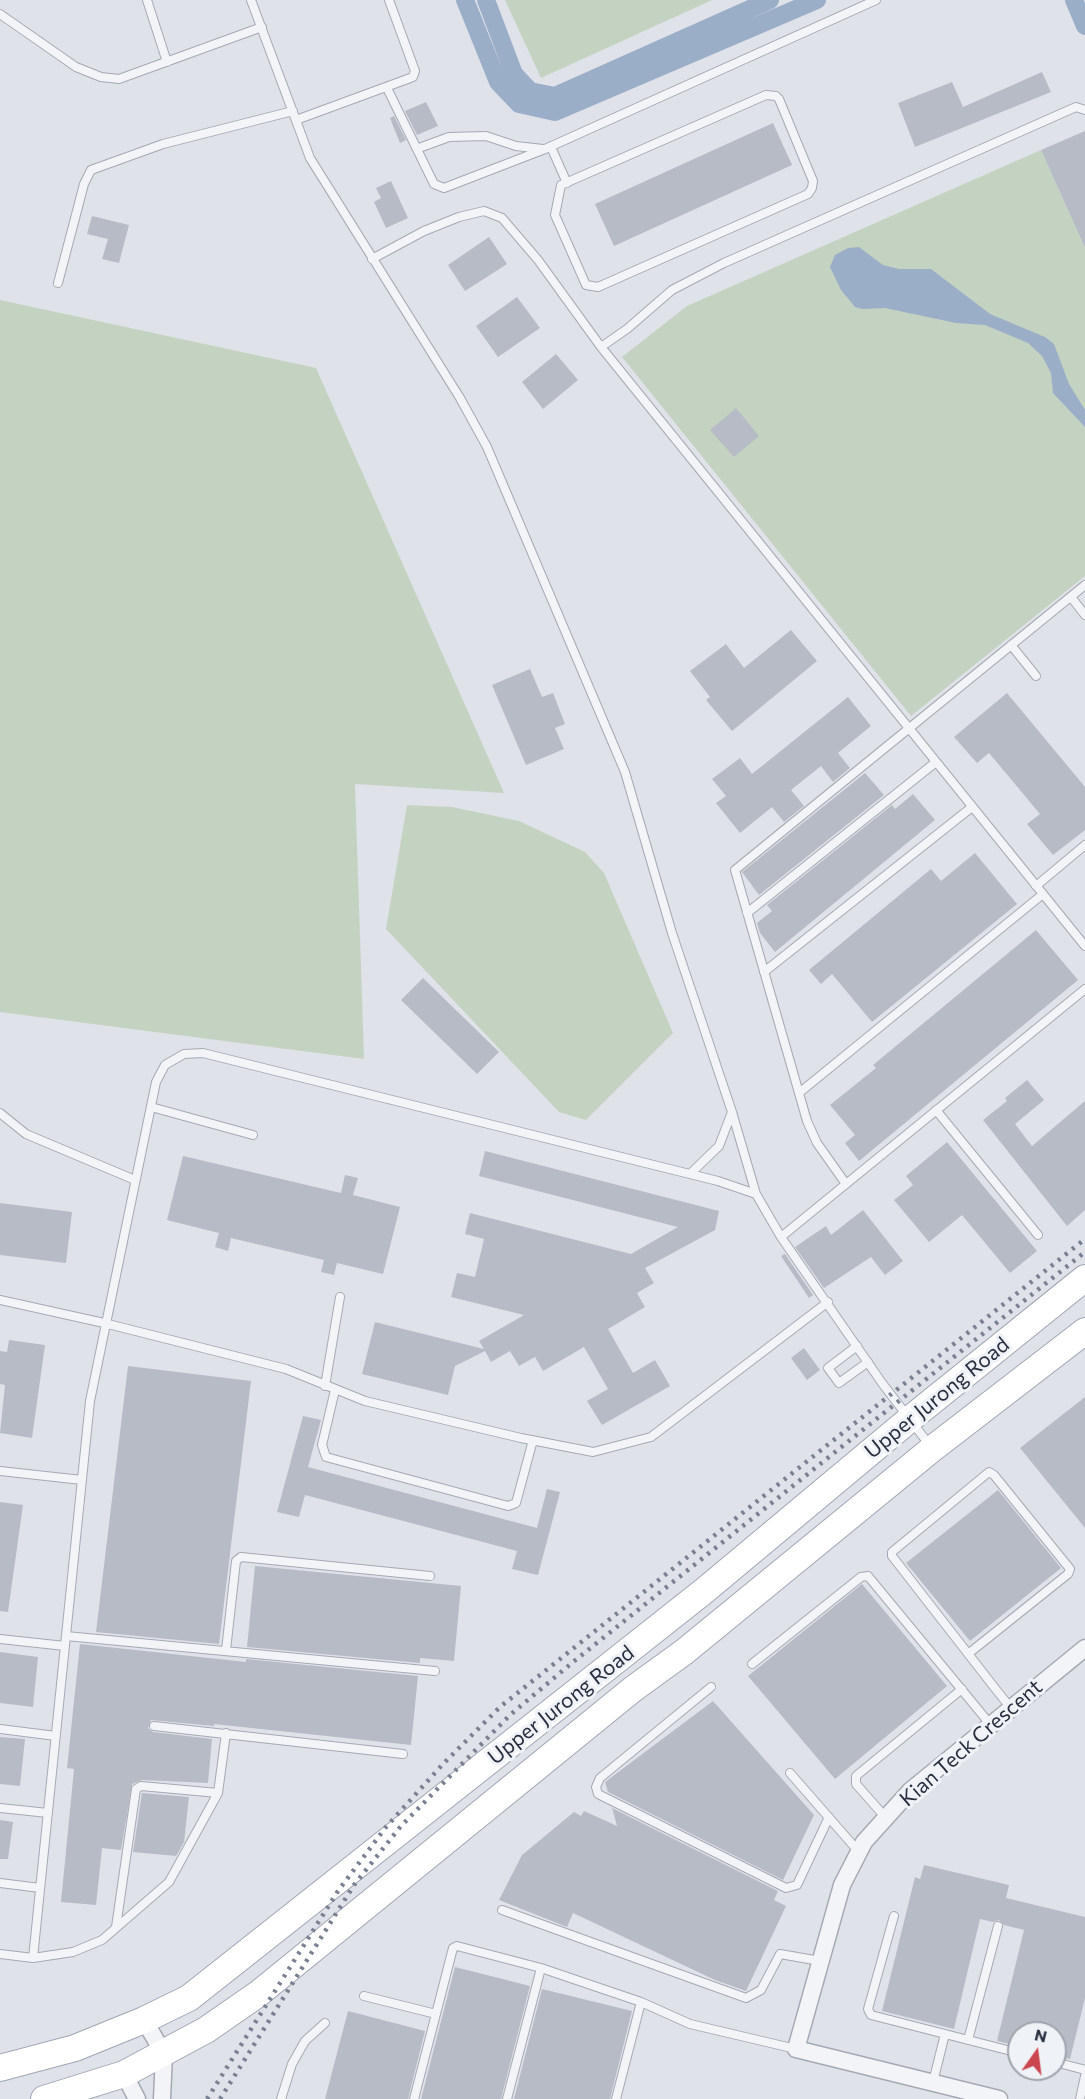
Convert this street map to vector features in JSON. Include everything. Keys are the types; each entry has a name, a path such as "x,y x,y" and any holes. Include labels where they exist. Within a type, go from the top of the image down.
{"main road":[{"name":"Upper Jurong Road","path":"0,2068 75,2048 144,2020 189,1998 705,1591 910,1419 1085,1278"},
{"name":"Upper Jurong Road","path":"44,2099 124,2074 206,2030 258,1994 633,1689 684,1652 932,1449 1085,1331"}],"street":[{"name":"Kian Teck Crescent","path":"796,2049 842,1885 859,1852 909,1791 1085,1648"},
{"path":"144,2020 164,2054 162,2099"},
{"path":"796,2049 999,2099"},
{"path":"124,2074 137,2099"}],"lane":[{"path":"147,0 166,62"},
{"path":"251,0 310,158 460,398 487,447 620,761 672,933 732,1112 756,1194 781,1237 932,1449"},
{"path":"58,283 84,183 91,170 163,144 294,115 387,88 413,77 415,71 389,0"},
{"path":"387,88 419,148 434,184 444,188 548,148 876,0"},
{"path":"0,14 76,67 101,77 119,79 262,27"},
{"path":"771,94 779,99 813,180 808,194 598,287 590,287 584,283 555,214 559,189 567,183 771,94"},
{"path":"601,347 627,329 672,290 724,263 1076,107 1085,110"},
{"path":"419,148 449,137 486,136 516,146 548,148"},
{"path":"548,148 567,183"},
{"path":"372,259 424,231 459,217 484,211 502,218 538,260 601,347 1085,946"},
{"path":"846,1184 813,1137 734,873 738,866 1085,585"},
{"path":"1071,597 1085,615"},
{"path":"1011,645 1036,676"},
{"path":"747,913 936,762"},
{"path":"764,972 972,807"},
{"path":"1036,886 1085,845"},
{"path":"800,1093 1043,894"},
{"path":"781,1237 1085,989"},
{"path":"33,1958 90,1401 104,1323 156,1082 165,1065 184,1054 203,1053 690,1174 756,1194"},
{"path":"151,1107 253,1135"},
{"path":"936,1110 1038,1235"},
{"path":"690,1174 719,1146 732,1112"},
{"path":"0,1113 26,1134 135,1180"},
{"path":"325,1386 340,1297"},
{"path":"0,1300 104,1323 286,1369 365,1401 593,1452 651,1437 828,1302"},
{"path":"857,1346 828,1368 839,1383 868,1362"},
{"path":"335,1390 322,1445 326,1457 508,1506 516,1503 533,1440"},
{"path":"0,1471 82,1480"},
{"path":"968,1653 1068,1574 1070,1569 994,1475 989,1473 892,1552 968,1653 1010,1707"},
{"path":"226,1650 236,1561 244,1556 430,1576"},
{"path":"752,1664 861,1577 868,1576 990,1724"},
{"path":"66,1636 435,1671"},
{"path":"0,1639 65,1646"},
{"path":"711,1687 600,1778 596,1787 598,1794 786,1888 797,1885 829,1817"},
{"path":"886,1818 856,1784 856,1776 962,1689"},
{"path":"154,1726 403,1754"},
{"path":"0,1730 56,1736"},
{"path":"0,1954 33,1958 73,1952 102,1940 169,1882 218,1793 226,1733"},
{"path":"790,1773 859,1852"},
{"path":"116,1927 136,1789 141,1786 218,1793"},
{"path":"0,1808 48,1813"},
{"path":"0,1883 40,1888"},
{"path":"502,1910 746,1998 761,1990 780,1954 820,1962"},
{"path":"894,1916 869,2012 874,2017 1007,2050"},
{"path":"968,2040 998,1926"},
{"path":"414,2099 453,1948 457,1946 541,1968 641,2002 690,2024 796,2049"},
{"path":"507,2099 541,1968"},
{"path":"364,1996 436,2014"},
{"path":"616,2099 641,2002"},
{"path":"281,2099 292,2064 305,2041 325,2023"},
{"path":"933,2082 945,2034"},
{"path":"1067,2065 1085,2070"},
{"path":"1080,2099 1085,2076"}],"green space":[{"path":"505,0 712,0 541,78"},
{"path":"1041,150 1085,248 1085,576 911,716 622,357 687,306"},
{"path":"0,300 316,368 504,793 355,784 364,1059 0,1012"},
{"path":"407,805 452,807 519,821 585,852 604,873 673,1033 586,1120 559,1112 386,929"}],"water":[{"path":"859,247 883,265 899,269 931,269 990,314 1045,337 1054,344 1069,384 1085,410 1085,427 1053,393 1051,373 1042,356 1028,343 985,325 956,323 885,308 855,307 841,290 830,267 835,255 848,248"}],"building":[{"path":"1042,72 1051,92 915,147 898,103 952,82 963,107"},
{"path":"426,102 438,126 417,135 405,111"},
{"path":"394,116 406,140 400,143 390,118"},
{"path":"773,123 792,165 614,246 595,204"},
{"path":"1085,131 1085,248 1041,150"},
{"path":"391,181 408,218 386,228 374,202 381,198 376,188"},
{"path":"92,216 129,225 119,263 102,259 108,239 87,234"},
{"path":"489,237 507,264 465,291 448,265"},
{"path":"517,297 540,328 498,357 476,326"},
{"path":"556,354 578,380 543,409 522,382"},
{"path":"736,408 759,436 734,457 710,430"},
{"path":"791,630 817,661 732,731 706,700 710,697 690,671 726,644 744,668"},
{"path":"530,669 542,697 553,693 565,724 555,728 564,749 526,765 492,685"},
{"path":"1007,693 1085,787 1085,830 1053,855 1027,824 1040,814 989,753 977,763 954,737"},
{"path":"848,697 871,726 838,753 850,768 833,782 821,766 791,790 804,806 784,822 772,807 740,833 716,803 726,796 712,779 740,758 752,774"},
{"path":"865,773 884,795 759,895 742,872"},
{"path":"913,794 935,820 775,952 760,933 757,923 772,911 767,905 892,805 895,809"},
{"path":"975,853 1017,904 872,1022 832,974 821,984 809,970 931,869 941,881"},
{"path":"1036,930 1078,980 859,1161 845,1143 855,1135 830,1105 876,1068 873,1065"},
{"path":"423,978 499,1052 477,1074 401,1000"},
{"path":"1027,1080 1044,1100 1015,1124 1032,1146 1085,1101 1085,1210 1067,1226 983,1120 1007,1101 1005,1098"},
{"path":"947,1142 1037,1251 1010,1273 962,1215 929,1242 894,1200 913,1185 906,1176"},
{"path":"485,1151 719,1211 715,1230 645,1268 654,1283 637,1293 645,1307 608,1329 633,1373 655,1360 670,1386 602,1425 587,1401 608,1389 584,1347 543,1371 535,1357 519,1366 510,1351 491,1362 485,1351 455,1366 448,1395 362,1374 375,1322 484,1349 479,1341 524,1315 451,1297 457,1273 475,1277 484,1239 465,1234 470,1213 631,1254 678,1227 479,1176"},
{"path":"183,1156 341,1193 345,1175 358,1178 353,1195 400,1207 383,1274 337,1263 334,1275 321,1272 324,1260 231,1238 228,1251 215,1247 219,1233 167,1220"},
{"path":"0,1203 72,1212 66,1263 0,1255"},
{"path":"863,1210 903,1261 885,1275 871,1257 824,1288 795,1247 826,1226 831,1235"},
{"path":"785,1254 813,1295 809,1298 781,1256"},
{"path":"9,1340 45,1345 32,1438 0,1433 5,1385 0,1384 0,1351 7,1352"},
{"path":"804,1348 820,1370 807,1380 791,1358"},
{"path":"128,1366 251,1381 219,1644 96,1632"},
{"path":"1085,1397 1085,1528 1020,1448"},
{"path":"303,1416 321,1420 308,1467 537,1528 547,1489 560,1492 538,1575 512,1569 517,1551 305,1495 299,1517 277,1512"},
{"path":"998,1490 1061,1568 970,1641 906,1563"},
{"path":"0,1502 23,1505 8,1612 0,1611"},
{"path":"255,1566 461,1586 454,1661 420,1658 420,1663 247,1647"},
{"path":"862,1584 947,1686 835,1779 748,1676"},
{"path":"80,1644 246,1662 246,1659 418,1676 411,1745 214,1724 214,1726 151,1720 148,1728 153,1732 212,1739 208,1783 142,1780 132,1784 121,1850 102,1848 96,1905 61,1902 74,1769 67,1768"},
{"path":"0,1652 38,1657 33,1707 0,1703"},
{"path":"713,1701 814,1815 783,1880 608,1792 605,1782"},
{"path":"0,1737 25,1739 20,1786 0,1784"},
{"path":"142,1793 189,1797 184,1842 176,1856 133,1852"},
{"path":"612,1808 778,1891 774,1900 786,1906 746,1991 715,1980 573,1913 567,1927 499,1900 522,1855 574,1812 581,1816 584,1811 617,1826"},
{"path":"0,1820 13,1822 8,1859 0,1859"},
{"path":"924,1865 1009,1885 1006,1898 1085,1917 1085,1998 1070,2059 1067,2058 1067,2021 1007,2021 1007,2043 997,2041 1024,1930 1004,1925 999,1920 993,1922 980,1919 954,2029 882,2011 915,1877 920,1879"},
{"path":"455,1967 530,1986 501,2099 421,2099"},
{"path":"542,1989 632,2011 610,2099 514,2099"},
{"path":"348,2011 425,2031 408,2099 325,2099"}],"waterway":[{"path":"465,0 498,82 519,104 555,112 817,0"},
{"path":"486,0 514,74 530,91 555,96 770,0"},
{"path":"1074,0 1085,26"}],"railway":[{"path":"207,2099 338,1891 386,1827 443,1764 500,1707 1085,1239"},
{"path":"220,2099 354,1885 401,1826 510,1715 1085,1252"}]}
